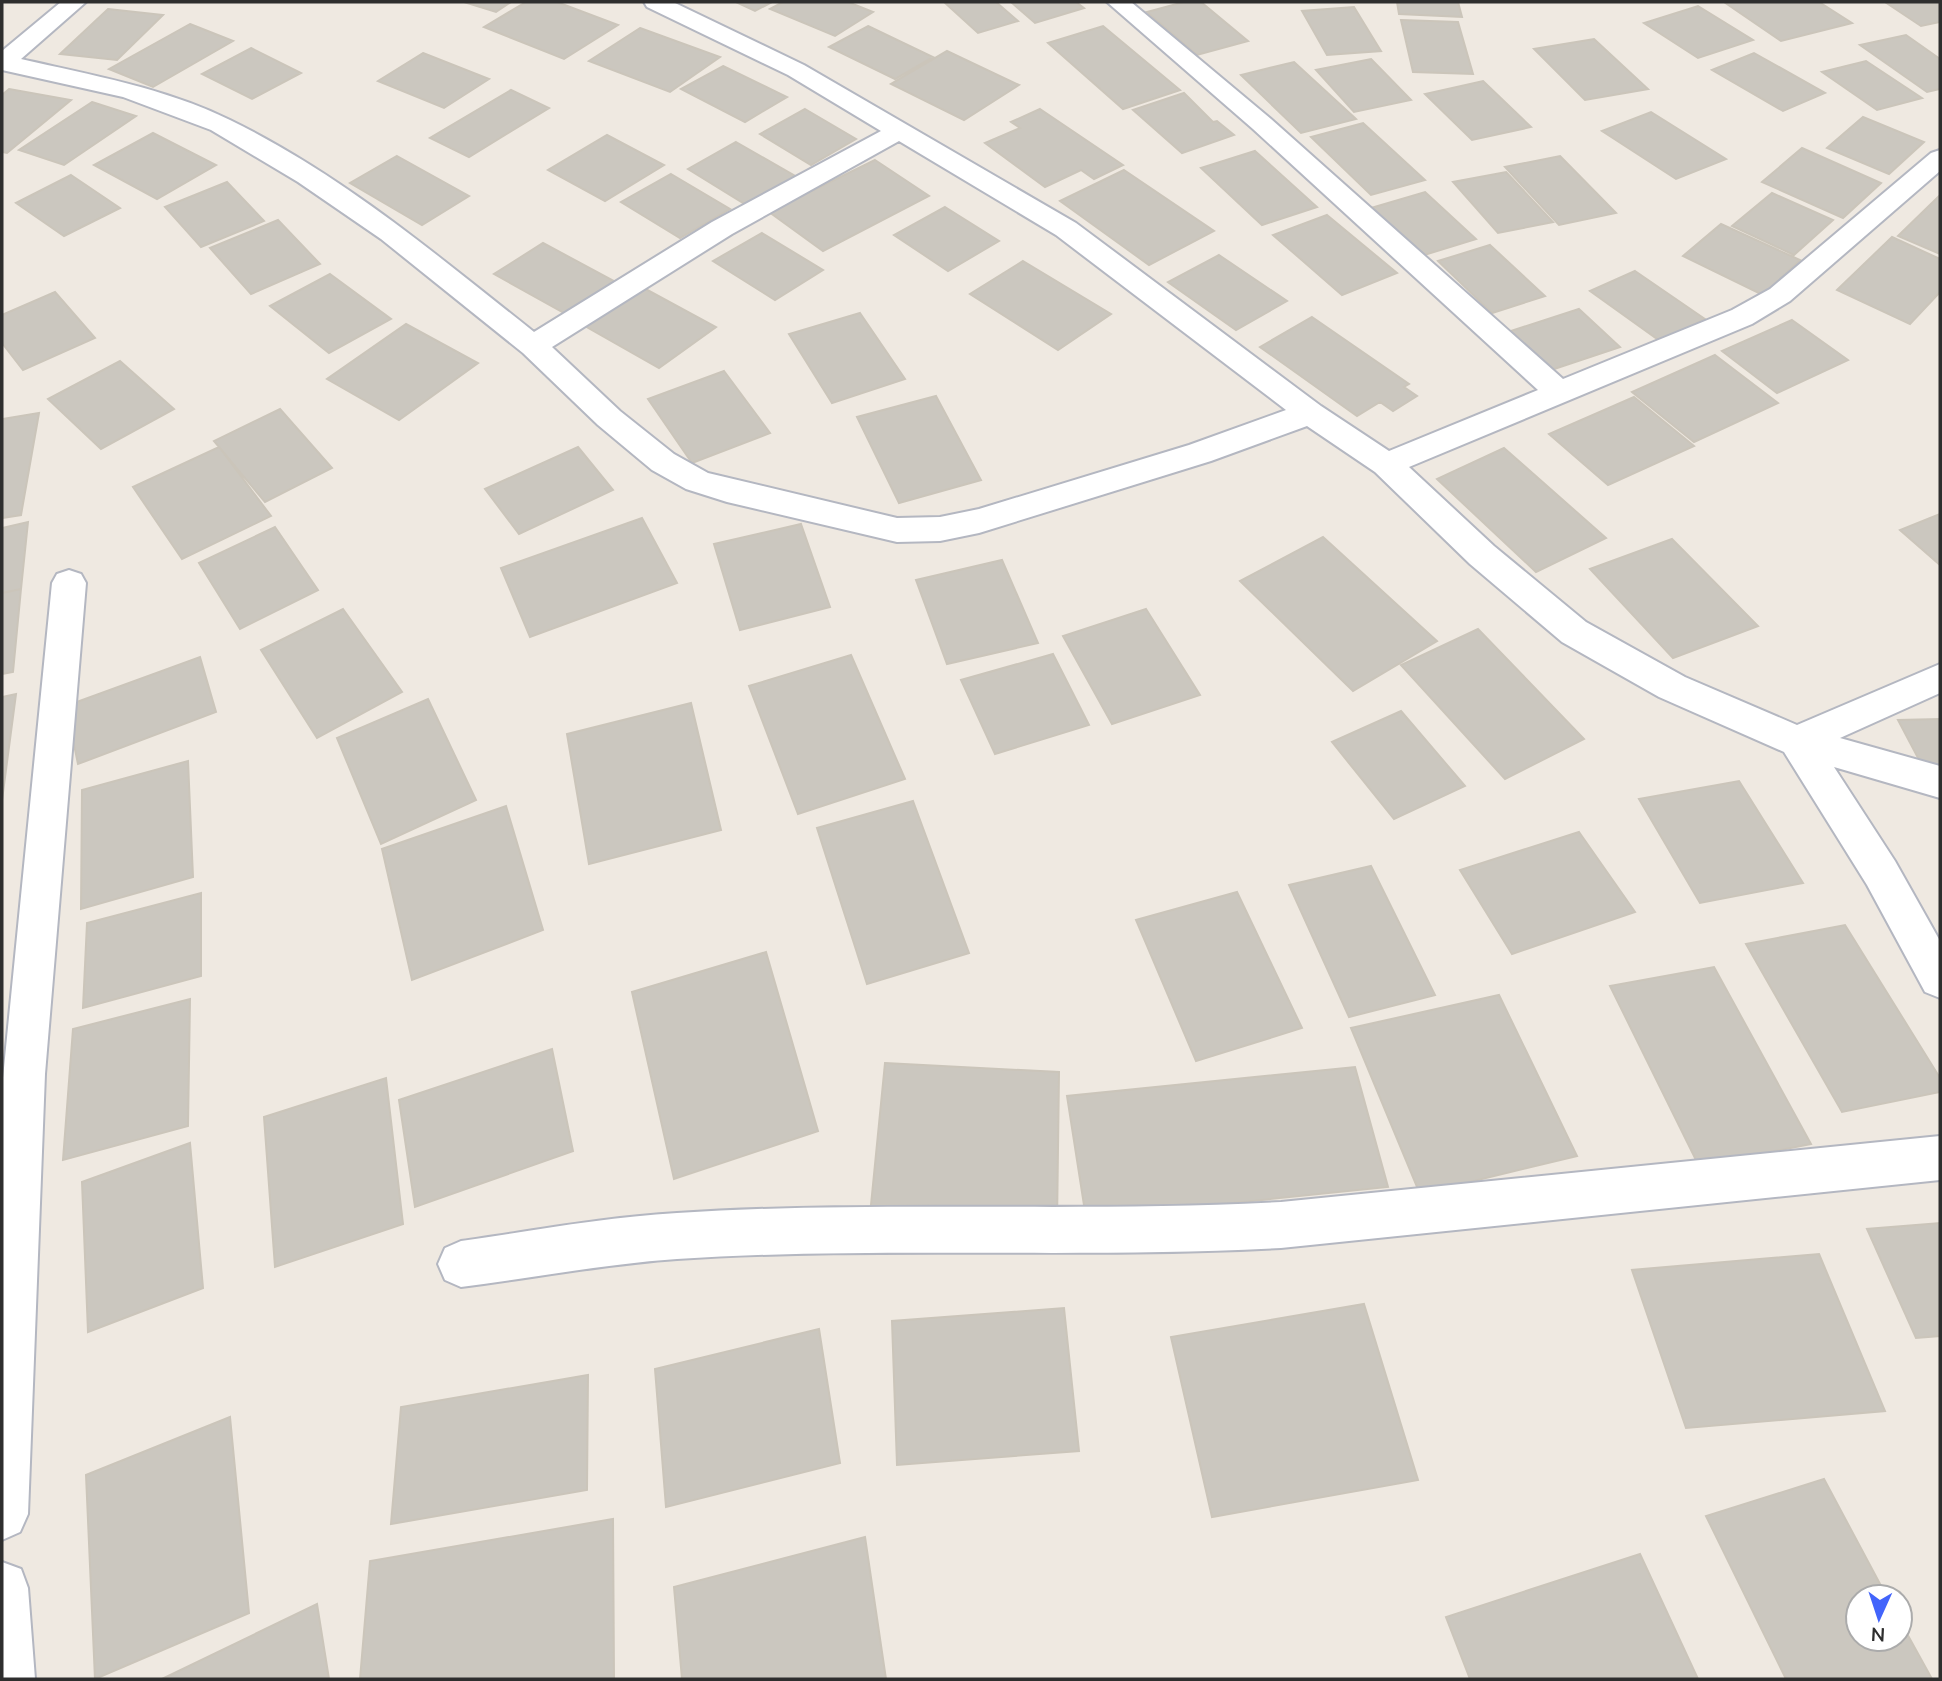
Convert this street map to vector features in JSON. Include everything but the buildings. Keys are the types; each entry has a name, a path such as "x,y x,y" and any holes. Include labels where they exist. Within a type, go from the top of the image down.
{"street":[{"path":"3,62 75,2"},
{"path":"655,2 796,70 1066,229 1310,413 1386,464 1482,555 1574,632 1672,687 1797,741 1940,782"},
{"path":"1118,2 1262,124 1560,393"},
{"path":"3,62 131,92 220,125 307,176 391,233 533,346 609,418 663,462 696,481 847,521 897,530 940,530 979,521 1199,453 1310,413"},
{"path":"533,346 722,228 899,131"},
{"path":"1386,464 1742,317 1780,295 1940,158"},
{"path":"2,1514 13,1074 69,583"},
{"path":"1797,741 1940,678"},
{"path":"1797,741 1881,873 1940,979"},
{"path":"461,1264 674,1236 794,1231 1172,1231 1282,1225 1940,1158"},
{"path":"2,1588 8,1679"}]}
